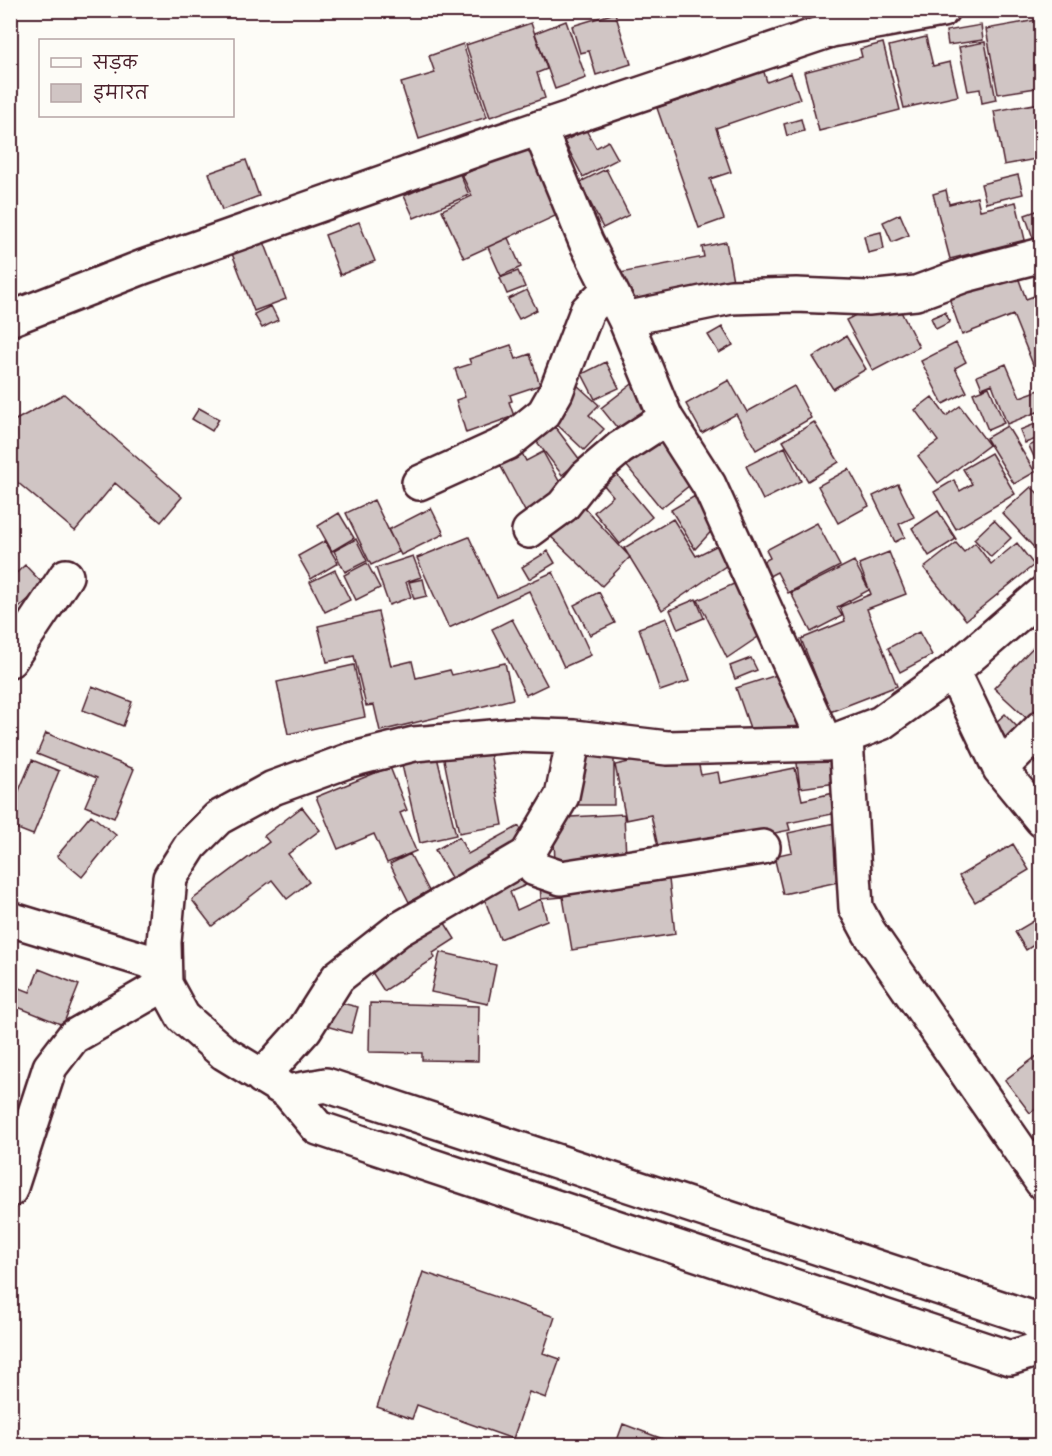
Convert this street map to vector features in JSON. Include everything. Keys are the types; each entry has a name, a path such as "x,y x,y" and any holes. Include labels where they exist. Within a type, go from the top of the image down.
{"street":[{"path":"10,319 142,267 538,128 831,30 942,10"},
{"path":"538,128 573,212 625,319 666,418 708,485 836,741 856,908 869,932 1041,1182"},
{"path":"625,319 731,297 868,298 916,292 965,275 1041,255"},
{"path":"419,483 507,443 544,413 556,392 587,311 609,289"},
{"path":"529,531 563,506 586,477 620,448 666,418"},
{"path":"10,660 66,576"},
{"path":"1041,594 953,671 881,723 836,741 668,748 574,737 514,735 414,744 350,760 273,788 218,818 191,845 170,878 165,975 183,1017 224,1053 275,1084 318,1128 1010,1359 1041,1348"},
{"path":"953,671 1000,769 1034,815 1041,820"},
{"path":"1000,769 1041,727"},
{"path":"275,1084 305,1029 338,977 398,930 527,855 538,841 562,796 574,737"},
{"path":"527,855 536,869 561,878 763,847"},
{"path":"10,919 165,975"},
{"path":"10,1190 50,1067 62,1049 73,1036 165,975"},
{"path":"275,1084 326,1085 1031,1318 1041,1328"}],"building":[{"path":"615,13 631,64 596,75 589,51 580,53 572,26"},
{"path":"1042,19 1042,87 998,94 986,29"},
{"path":"566,21 586,78 555,89 535,33"},
{"path":"531,23 547,69 537,73 545,98 490,117 466,45"},
{"path":"981,25 983,40 948,45 946,31"},
{"path":"926,37 933,66 950,62 958,96 904,108 889,46"},
{"path":"985,42 996,100 982,103 980,89 968,91 959,47"},
{"path":"883,43 900,110 819,131 804,72 862,57 860,49"},
{"path":"463,44 487,117 419,139 401,83 435,73 429,56"},
{"path":"763,69 767,82 791,73 800,99 716,128 731,172 710,179 724,219 699,228 657,108"},
{"path":"1040,103 1042,158 1004,165 994,111"},
{"path":"801,119 804,131 787,136 784,124"},
{"path":"586,130 596,148 608,141 618,159 583,177 564,141"},
{"path":"534,143 566,211 464,258 442,210 472,196 462,175"},
{"path":"246,160 259,196 222,210 209,173"},
{"path":"606,169 629,215 603,228 580,182"},
{"path":"459,172 469,195 414,218 404,196"},
{"path":"1018,175 1023,194 986,203 981,184"},
{"path":"946,190 949,204 977,197 980,210 1016,202 1025,240 950,259 933,194"},
{"path":"1042,209 1042,235 1033,238 1025,215"},
{"path":"900,214 909,235 892,242 883,222"},
{"path":"359,222 375,261 340,275 325,235"},
{"path":"881,232 884,249 868,253 864,236"},
{"path":"508,238 521,267 501,276 488,247"},
{"path":"263,239 286,299 254,311 231,251"},
{"path":"726,242 735,292 628,312 620,273 704,257 702,247"},
{"path":"518,271 525,287 507,294 500,278"},
{"path":"1018,277 1026,299 1037,295 1042,307 1042,364 1034,367 1013,315 962,335 946,289"},
{"path":"527,290 537,310 519,319 508,299"},
{"path":"893,296 919,347 873,371 846,320"},
{"path":"271,306 278,320 262,328 254,314"},
{"path":"945,312 950,322 936,329 931,318"},
{"path":"722,327 733,345 719,353 708,335"},
{"path":"846,336 866,369 833,389 813,357"},
{"path":"956,343 966,362 955,368 967,392 943,404 921,361"},
{"path":"511,345 516,359 530,354 540,385 510,395 512,401 509,402 514,416 466,433 456,400 465,397 455,369 471,364 469,359"},
{"path":"606,362 619,388 595,399 582,374"},
{"path":"1006,364 1020,397 1042,389 1042,422 1037,412 1007,424 992,384 982,388 977,376"},
{"path":"640,378 660,405 622,434 601,408"},
{"path":"729,380 747,412 794,386 811,418 756,450 736,414 702,433 686,404"},
{"path":"577,385 599,405 589,415 604,429 584,450 548,416"},
{"path":"989,387 1004,423 988,430 973,393"},
{"path":"64,394 182,497 161,522 115,483 75,531 10,476 10,423"},
{"path":"932,397 946,416 960,406 989,445 938,483 918,456 938,441 915,410"},
{"path":"199,408 219,419 212,431 192,419"},
{"path":"550,420 580,460 562,475 531,434"},
{"path":"814,422 839,462 808,481 783,441"},
{"path":"1038,423 1042,437 1025,443 1020,430"},
{"path":"1007,426 1035,472 1014,484 986,438"},
{"path":"668,436 695,481 661,508 626,465"},
{"path":"1042,440 1042,474 1029,446"},
{"path":"785,447 801,481 763,500 746,466"},
{"path":"521,451 526,461 543,452 565,492 526,513 499,463"},
{"path":"991,453 1015,494 956,529 934,492 954,480 960,491 972,484 963,469"},
{"path":"610,466 652,517 620,544 594,512 613,496 597,477"},
{"path":"849,469 869,506 838,523 818,486"},
{"path":"898,484 914,517 899,524 905,537 895,542 873,496"},
{"path":"1031,487 1042,497 1042,556 1002,513"},
{"path":"695,496 703,511 718,524 695,549 671,510"},
{"path":"374,500 399,552 371,565 346,513"},
{"path":"578,501 630,557 602,586 544,530"},
{"path":"431,508 444,534 401,555 388,530"},
{"path":"938,511 956,539 929,556 912,528"},
{"path":"339,513 354,538 332,551 318,526"},
{"path":"673,519 696,556 718,545 730,563 662,610 624,548"},
{"path":"994,520 1011,538 991,557 974,539"},
{"path":"817,523 840,566 788,593 777,572 756,583 749,569 770,558 766,550"},
{"path":"469,537 497,597 553,572 591,655 564,667 529,591 449,628 417,558"},
{"path":"356,539 367,561 345,572 334,551"},
{"path":"325,541 338,563 311,579 298,556"},
{"path":"956,543 964,552 975,543 991,564 1017,543 1034,565 966,620 924,568"},
{"path":"548,551 555,563 529,579 522,567"},
{"path":"889,552 906,594 867,609 897,686 830,712 801,639 845,621 840,607 871,594 859,564"},
{"path":"413,556 421,577 406,582 411,597 389,605 376,568"},
{"path":"854,561 869,590 837,607 842,616 811,632 791,593"},
{"path":"367,563 380,588 356,600 344,575"},
{"path":"25,565 44,585 10,616 10,579"},
{"path":"335,570 350,600 325,612 310,582"},
{"path":"423,579 427,596 414,599 409,582"},
{"path":"736,583 761,635 727,658 698,600"},
{"path":"599,592 615,623 590,635 574,605"},
{"path":"696,599 704,618 678,629 670,610"},
{"path":"378,612 391,666 412,661 416,678 450,670 452,675 505,663 513,699 380,731 374,705 366,706 354,656 327,662 318,626"},
{"path":"667,618 689,681 660,691 639,628"},
{"path":"512,619 547,685 526,695 492,629"},
{"path":"919,632 932,655 900,672 888,648"},
{"path":"1042,638 1042,717 1034,725 994,688"},
{"path":"751,658 757,670 735,679 730,666"},
{"path":"354,665 365,717 288,734 277,682"},
{"path":"783,673 801,730 752,734 736,688"},
{"path":"92,686 132,702 123,726 83,710"},
{"path":"1005,714 1021,731 1009,741 994,724"},
{"path":"46,733 134,769 114,818 85,806 97,778 37,754"},
{"path":"1042,733 1042,766 1040,767 1021,753"},
{"path":"488,741 503,825 459,833 442,750"},
{"path":"573,746 614,746 614,805 573,805"},
{"path":"695,748 701,775 718,772 720,783 795,768 802,800 843,791 847,811 788,823 790,830 660,856 651,815 626,820 615,765"},
{"path":"840,750 844,782 800,788 796,755"},
{"path":"437,757 456,835 420,843 402,765"},
{"path":"32,760 59,771 33,835 10,826 10,812"},
{"path":"390,767 407,810 400,813 416,851 387,863 374,834 338,849 316,797"},
{"path":"302,807 320,830 288,854 309,882 287,899 272,880 212,926 192,900 269,842 264,836"},
{"path":"624,814 626,858 555,862 553,818"},
{"path":"91,815 116,835 82,877 57,856"},
{"path":"835,823 847,880 783,894 774,856 792,852 788,833"},
{"path":"519,826 529,844 456,886 435,850 459,837 468,854"},
{"path":"1013,844 1029,870 975,902 959,876"},
{"path":"410,854 429,891 409,902 390,864"},
{"path":"519,869 526,885 510,892 517,910 541,899 547,920 500,939 479,885"},
{"path":"668,870 675,934 572,950 563,897 541,899 540,882"},
{"path":"438,912 455,939 433,953 435,958 384,991 364,960"},
{"path":"1042,916 1042,940 1026,950 1015,932"},
{"path":"440,952 496,965 488,1004 431,992"},
{"path":"39,969 79,985 63,1025 10,1004 10,984 30,992"},
{"path":"333,1001 358,1007 351,1033 326,1026"},
{"path":"370,1003 479,1006 478,1061 422,1060 422,1053 369,1052"},
{"path":"1042,1052 1042,1104 1030,1113 1005,1080"},
{"path":"423,1272 555,1317 543,1353 560,1359 546,1398 529,1392 513,1439 417,1405 412,1419 377,1407"},
{"path":"623,1424 676,1444 675,1446 615,1446"}]}
